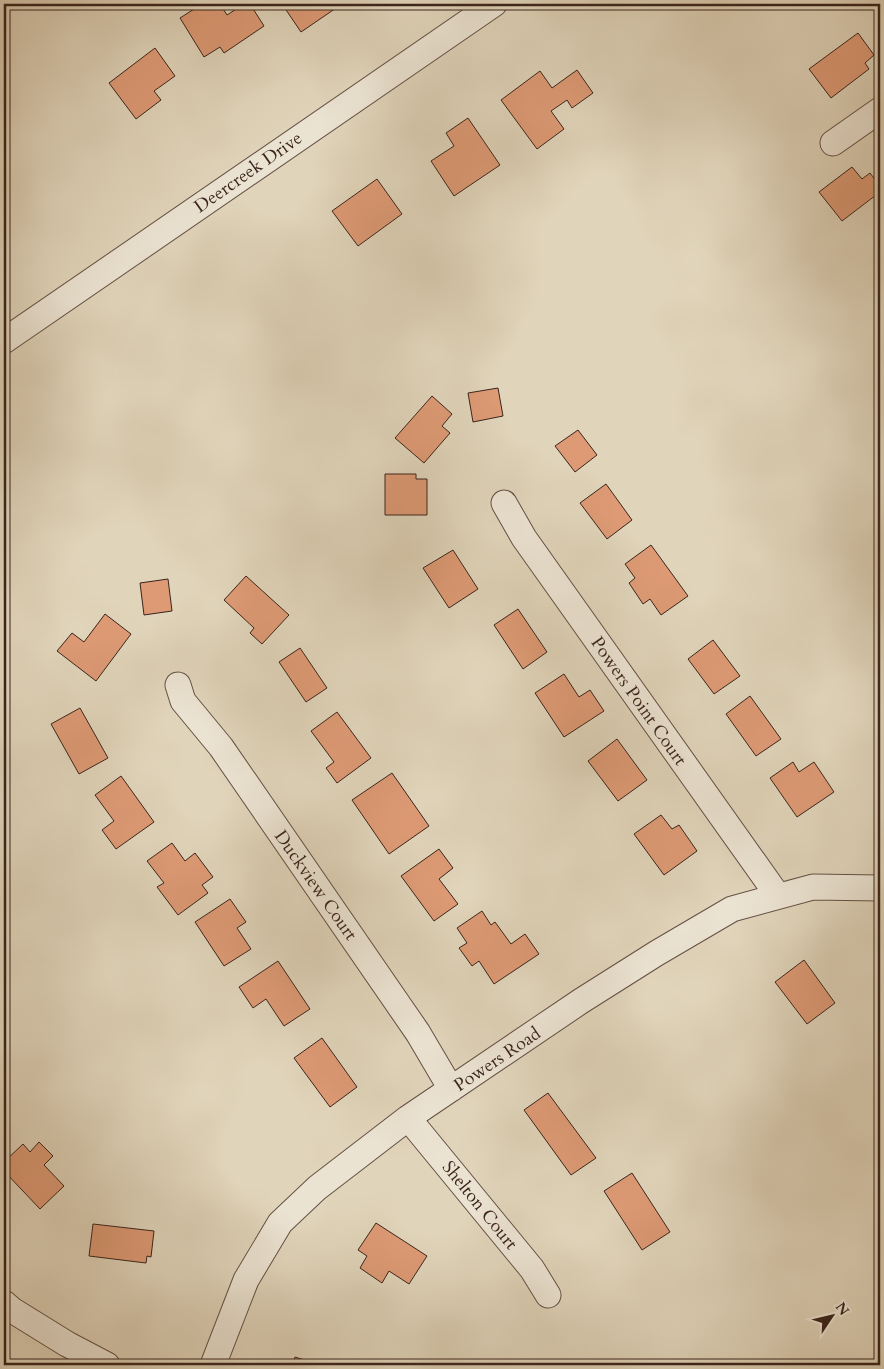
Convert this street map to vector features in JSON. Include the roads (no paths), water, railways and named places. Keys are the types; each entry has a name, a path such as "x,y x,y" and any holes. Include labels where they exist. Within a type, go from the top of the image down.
{"street":[{"name":"Deercreek Drive","path":"4,341 308,130 494,4"},
{"path":"833,143 880,110"},
{"name":"Powers Point Court","path":"504,502 524,538 778,896"},
{"name":"Duckview Court","path":"178,685 183,701 221,747 418,1033 452,1089"},
{"name":"Powers Road","path":"214,1365 246,1280 280,1224 317,1188 408,1118 581,1001 732,909 812,887 880,888"},
{"name":"Shelton Court","path":"408,1118 532,1269 548,1294"},
{"path":"4,1304 67,1344 107,1365"}]}
